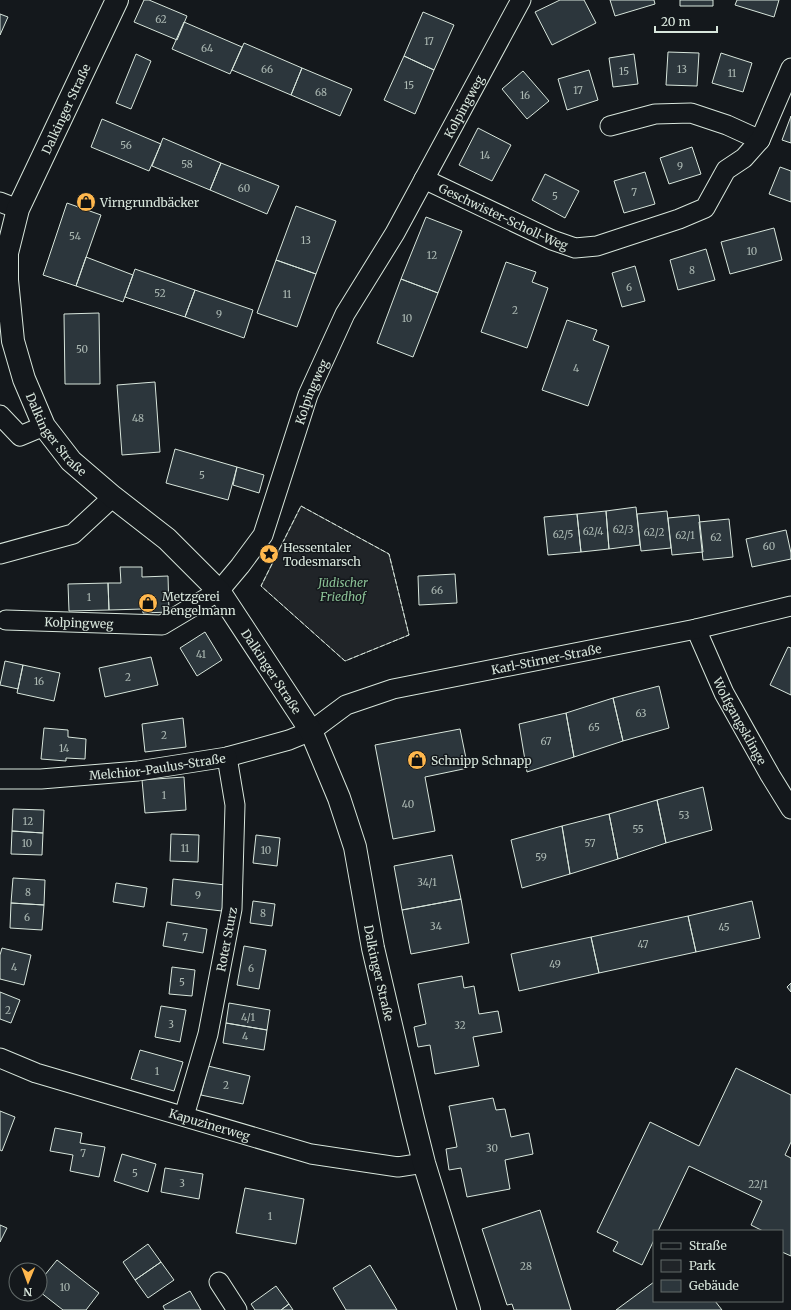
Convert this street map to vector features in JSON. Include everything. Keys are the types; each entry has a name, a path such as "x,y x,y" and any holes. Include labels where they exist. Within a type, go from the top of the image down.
{"street":[{"name":"Dalkinger Straße","path":"117,0 9,206 7,280 14,341 24,379 44,426 71,461 113,497 167,539 219,591 311,731 340,798 355,847 373,948 424,1163 469,1310"},
{"name":"Kolpingweg","path":"6,620 162,625 219,591 240,566 263,535 308,395 345,314 395,233 520,0"},
{"name":"Geschwister-Scholl-Weg","path":"424,179 552,240 575,248 597,246 679,219 704,208 726,170 744,158 760,140 791,68"},
{"path":"610,126 655,114 691,113 726,125 760,140"},
{"path":"0,415 20,436 44,426"},
{"path":"0,554 73,534 113,497"},
{"name":"Karl-Stirner-Straße","path":"311,731 346,705 394,689 696,629 791,606"},
{"name":"Wolfgangsklinge","path":"696,629 724,694 770,776 791,809"},
{"name":"Melchior-Paulus-Straße","path":"0,779 42,779 138,771 227,757 289,740 311,731"},
{"name":"Roter Sturz","path":"184,1116 208,1034 232,909 235,805 227,757"},
{"name":"Kapuzinerweg","path":"0,1058 36,1073 311,1154 398,1168 424,1163"},
{"path":"219,1282 237,1310"}],"green space":[{"name":"Jüdischer Friedhof","path":"301,506 389,554 409,635 345,661 261,586"}],"building":[{"path":"144,0 149,0 187,16 177,40 134,22"},
{"path":"560,0 584,0 596,23 552,45 535,12"},
{"path":"610,0 654,0 655,4 615,16"},
{"path":"680,0 713,0 713,6 680,6"},
{"path":"737,0 779,0 774,17 735,5"},
{"path":"423,12 454,25 434,70 404,56"},
{"path":"0,14 8,17 0,35"},
{"path":"184,22 242,47 230,74 172,49"},
{"path":"244,43 302,68 291,95 232,70"},
{"path":"668,52 699,53 697,86 666,85"},
{"path":"721,53 752,63 743,92 712,83"},
{"path":"136,54 151,61 131,109 116,103"},
{"path":"634,54 638,84 613,87 609,58"},
{"path":"404,56 434,70 415,114 384,100"},
{"path":"302,68 352,89 340,116 291,95"},
{"path":"589,70 598,100 567,110 558,79"},
{"path":"523,71 549,101 527,119 502,89"},
{"path":"791,116 791,143 782,140"},
{"path":"102,119 161,144 149,171 91,147"},
{"path":"478,128 511,145 492,181 459,165"},
{"path":"163,138 221,163 210,190 152,166"},
{"path":"692,147 701,174 669,184 660,158"},
{"path":"221,163 279,186 267,214 210,190"},
{"path":"780,167 791,171 791,202 769,194"},
{"path":"645,172 655,204 624,213 614,181"},
{"path":"545,174 579,191 565,218 532,200"},
{"path":"67,203 101,215 76,286 43,275"},
{"path":"296,206 336,221 316,274 276,260"},
{"path":"426,217 462,231 438,293 401,279"},
{"path":"774,228 782,260 730,274 721,242"},
{"path":"706,249 715,280 678,290 670,260"},
{"path":"86,257 133,275 123,302 76,286"},
{"path":"276,260 316,274 297,327 257,313"},
{"path":"506,262 536,272 532,282 548,288 527,348 481,332"},
{"path":"635,266 645,301 622,307 612,273"},
{"path":"135,269 195,290 185,317 125,297"},
{"path":"401,279 438,293 413,357 377,343"},
{"path":"195,290 253,310 244,338 185,317"},
{"path":"99,313 100,384 65,384 64,314"},
{"path":"567,320 597,330 593,340 609,346 588,406 542,390"},
{"path":"155,382 160,452 122,455 117,385"},
{"path":"175,449 237,467 228,500 166,483"},
{"path":"237,467 264,475 259,493 233,485"},
{"path":"636,507 640,545 609,549 606,511"},
{"path":"606,511 609,549 581,552 577,514"},
{"path":"667,511 671,548 641,551 637,514"},
{"path":"577,514 581,552 548,555 544,517"},
{"path":"699,515 703,552 672,555 668,518"},
{"path":"729,519 733,557 703,560 699,522"},
{"path":"786,530 791,559 752,567 746,539"},
{"path":"120,567 142,567 142,577 168,576 169,612 143,613 143,609 109,610 108,583 121,583"},
{"path":"455,574 457,603 419,605 418,576"},
{"path":"108,583 109,610 69,611 68,584"},
{"path":"205,632 222,660 197,676 180,648"},
{"path":"788,647 791,648 791,695 770,685"},
{"path":"151,657 158,685 105,697 99,668"},
{"path":"5,661 23,665 18,689 0,685"},
{"path":"23,665 60,673 54,701 17,693"},
{"path":"659,686 669,728 623,741 613,698"},
{"path":"613,698 623,741 574,757 566,713"},
{"path":"566,713 574,757 527,772 519,724"},
{"path":"183,718 186,747 145,752 142,724"},
{"path":"44,728 68,730 68,737 86,739 85,759 66,758 66,761 41,759"},
{"path":"460,729 468,768 425,777 435,831 393,839 375,745"},
{"path":"184,777 186,810 145,813 142,780"},
{"path":"703,787 712,830 666,843 657,800"},
{"path":"657,800 666,843 618,859 609,814"},
{"path":"13,809 44,810 43,833 12,831"},
{"path":"609,814 618,859 570,874 562,826"},
{"path":"562,826 570,874 522,888 511,840"},
{"path":"12,831 43,833 42,855 11,854"},
{"path":"171,834 199,835 198,862 170,861"},
{"path":"256,835 280,838 277,866 253,863"},
{"path":"452,855 461,899 402,910 394,866"},
{"path":"13,878 45,880 44,905 11,903"},
{"path":"173,879 225,885 222,911 171,905"},
{"path":"116,883 147,888 144,907 113,902"},
{"path":"461,899 469,943 411,954 402,910"},
{"path":"253,901 275,904 272,926 250,923"},
{"path":"752,901 760,938 696,952 688,916"},
{"path":"11,903 44,905 42,930 10,928"},
{"path":"688,916 696,952 599,973 591,937"},
{"path":"167,922 207,929 203,953 163,946"},
{"path":"591,937 599,973 519,991 511,954"},
{"path":"244,946 266,950 259,989 237,985"},
{"path":"2,948 31,955 24,985 0,979 0,955"},
{"path":"172,967 195,970 192,996 169,994"},
{"path":"462,976 464,988 474,986 479,1014 498,1011 502,1032 473,1037 479,1066 435,1074 430,1045 418,1047 414,1027 426,1024 418,984"},
{"path":"791,983 791,992 787,987"},
{"path":"0,992 20,1000 11,1023 0,1019"},
{"path":"229,1003 270,1010 267,1030 226,1023"},
{"path":"161,1006 186,1010 180,1042 155,1037"},
{"path":"226,1023 267,1030 264,1050 223,1043"},
{"path":"140,1050 183,1062 174,1091 131,1079"},
{"path":"208,1066 250,1076 243,1104 201,1095"},
{"path":"736,1068 791,1095 791,1142 785,1155 791,1158 791,1256 783,1252 783,1230 761,1230 751,1225 762,1201 689,1166 658,1230 653,1230 653,1242 642,1265 613,1251 618,1242 597,1232 650,1122 699,1146"},
{"path":"493,1098 496,1110 505,1109 511,1137 529,1133 533,1154 505,1160 510,1189 467,1197 461,1168 449,1170 446,1149 457,1147 449,1106"},
{"path":"0,1111 15,1117 2,1151 0,1150"},
{"path":"55,1128 82,1133 80,1143 105,1147 99,1177 70,1171 73,1155 50,1151"},
{"path":"122,1154 156,1164 148,1192 114,1181"},
{"path":"165,1168 203,1174 199,1199 161,1192"},
{"path":"245,1188 304,1199 296,1244 236,1233"},
{"path":"540,1210 571,1310 514,1310 512,1304 507,1305 482,1229"},
{"path":"0,1225 7,1228 0,1242"},
{"path":"148,1244 161,1262 135,1280 123,1262"},
{"path":"57,1260 99,1293 86,1310 63,1310 48,1298 48,1271"},
{"path":"161,1262 174,1280 148,1298 135,1280"},
{"path":"370,1265 397,1310 346,1310 333,1288"},
{"path":"653,1283 653,1302 716,1302 722,1310 616,1310"},
{"path":"276,1286 289,1304 281,1310 255,1310 251,1304"},
{"path":"190,1291 201,1310 165,1310 163,1306"},
{"path":"289,1304 293,1310 281,1310"}],"fence":[{"path":"301,506 389,554 409,635 345,661 261,586 301,506"}],"place":[{"name":"Virngrundbäcker","path":"86,202"},
{"name":"Hessentaler Todesmarsch","path":"269,554"},
{"name":"Metzgerei Bengelmann","path":"148,603"},
{"name":"Schnipp Schnapp","path":"417,760"}]}
